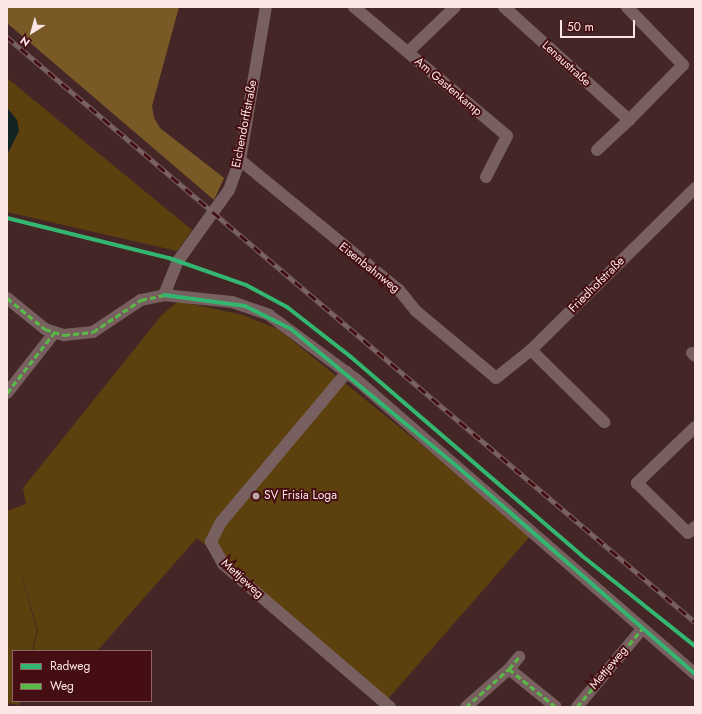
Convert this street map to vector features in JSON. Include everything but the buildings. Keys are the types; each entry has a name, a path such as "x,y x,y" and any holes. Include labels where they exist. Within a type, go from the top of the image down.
{"street":[{"name":"Eichendorffstraße","path":"164,294 178,261 228,190 240,160 266,7"},
{"name":"Am Gastenkamp","path":"354,7 507,136 486,177"},
{"path":"408,52 455,7"},
{"name":"Lenaustraße","path":"504,7 628,120"},
{"path":"597,150 682,64 627,7"},
{"name":"Eisenbahnweg","path":"240,160 399,290 416,311 496,378"},
{"name":"Friedhofstraße","path":"496,378 531,350 695,188"},
{"path":"7,298 54,333 93,332 141,300 164,294 213,299 257,310 291,328 347,372 695,674"},
{"path":"7,393 54,333"},
{"path":"531,350 604,422"},
{"name":"Mettjeweg","path":"347,372 221,522 211,542 223,564 390,707"},
{"path":"692,530 637,483 695,427"},
{"name":"Mettjeweg","path":"577,707 642,629"},
{"path":"466,707 509,669 519,657"},
{"path":"509,669 556,707"}],"shaded area":[{"path":"7,7 179,7 152,106 154,118 160,128 224,178 214,200 7,23"},
{"path":"7,78 192,230 177,251 7,212 7,155 17,120 7,108"},
{"path":"7,108 17,120 19,131 7,155"},
{"name":"SV Frisia Loga","path":"178,301 243,315 278,329 532,534 388,699 197,538 98,650 33,650 38,631 16,555 37,631 32,650 12,650 12,702 20,702 19,705 7,703 7,511 26,504 23,488 161,316"}],"railway":[{"path":"7,37 695,622"}],"marked path":[{"path":"7,298 45,329 64,335 93,332 141,300 164,295"},
{"path":"7,393 54,333"},
{"path":"577,707 642,629"},
{"path":"509,669 519,657"},
{"path":"466,707 509,669 556,707"}],"cycle path":[{"path":"7,218 169,258 246,285 287,307 351,357 581,555 695,646"},
{"path":"164,295 245,306 291,329 459,468 695,674"}],"place":[{"name":"SV Frisia Loga","path":"256,496"}]}
